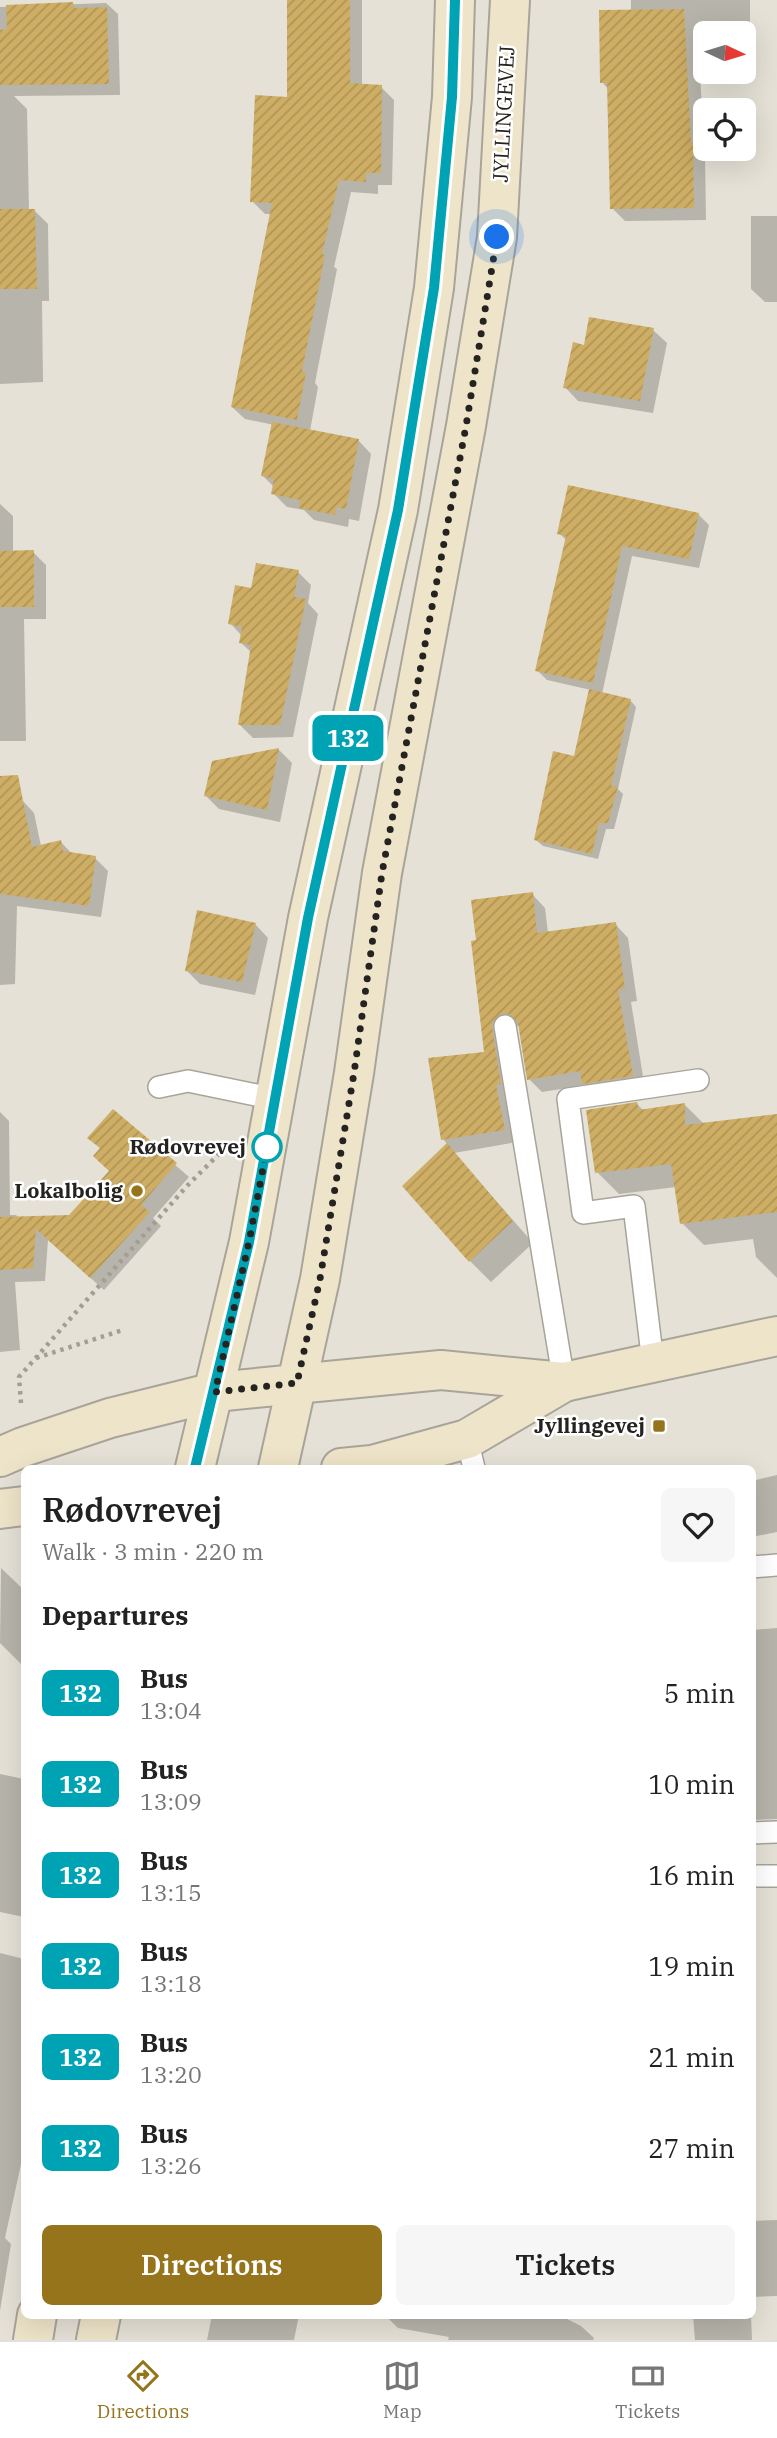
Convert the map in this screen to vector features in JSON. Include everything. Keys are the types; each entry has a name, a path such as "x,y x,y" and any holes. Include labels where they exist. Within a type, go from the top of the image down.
{"street":[{"path":"196,1465 249,1242 308,918 398,510 434,288 452,97 455,0"},
{"name":"JYLLINGEVEJ","path":"279,1465 320,1279 354,1073 382,873 466,426 497,237 510,0"},
{"path":"11,1452 110,1418 215,1392 441,1370 564,1382 777,1336"},
{"path":"372,1465 470,1454 564,1382"},
{"path":"0,1509 21,1506"},
{"path":"33,2340 36,2319"},
{"path":"96,2340 100,2319"}],"lane":[{"path":"505,1026 564,1382"},
{"path":"653,1363 634,1206 583,1213 568,1100 698,1080"},
{"path":"159,1087 187,1081 276,1099"},
{"path":"756,1567 777,1565"},
{"path":"756,1833 777,1832"},
{"path":"756,1877 777,1876"}],"path":[{"path":"11,1452 19,1377 186,1187 226,1148"},
{"path":"36,1359 123,1330"}],"building":[{"path":"287,0 350,0 350,83 382,85 381,173 366,173 366,182 339,180 322,254 325,255 302,371 306,372 297,420 231,407 272,203 250,202 255,95 287,97"},
{"path":"73,2 74,8 107,7 109,84 0,85 0,30 7,29 6,5"},
{"path":"684,9 693,142 694,208 610,209 607,83 600,83 599,10"},
{"path":"0,209 35,209 37,289 0,289"},
{"path":"589,317 654,328 640,401 563,388 573,342 584,345"},
{"path":"272,422 359,439 346,509 336,507 335,515 299,508 300,500 271,494 274,479 261,476"},
{"path":"568,485 699,513 689,559 622,546 593,683 535,671 566,536 557,534"},
{"path":"34,550 34,607 0,607 0,551"},
{"path":"256,563 299,570 294,597 306,599 280,725 238,725 251,645 239,643 242,627 228,624 235,585 251,588"},
{"path":"589,689 631,699 611,786 618,786 608,823 599,823 592,854 534,840 553,751 574,756"},
{"path":"279,748 267,810 204,796 212,761"},
{"path":"18,775 32,847 61,840 63,851 96,856 89,906 0,894 0,776"},
{"path":"533,892 537,933 616,922 625,989 618,989 633,1076 582,1084 580,1071 527,1080 518,1023 510,1014 502,1013 493,1021 492,1027 501,1084 496,1085 505,1130 441,1140 428,1058 484,1052 471,941 476,940 471,900"},
{"path":"197,910 256,923 242,982 185,971"},
{"path":"637,1102 639,1110 685,1103 685,1125 777,1114 777,1212 680,1224 671,1164 595,1173 586,1110"},
{"name":"Lokalbolig","path":"113,1109 177,1163 141,1205 150,1212 90,1278 36,1229 33,1268 0,1270 0,1217 69,1215 109,1171 93,1156 100,1148 87,1138"},
{"path":"447,1143 513,1221 469,1262 402,1186"}],"bus line":[{"name":"132","path":"196,1465 249,1242 308,918 398,510 434,288 452,97 455,0"}],"place":[{"name":"Rødovrevej","path":"267,1147"},
{"name":"Lokalbolig","path":"137,1191"},
{"name":"Jyllingevej","path":"659,1426"}],"route":[{"path":"267,1147 249,1242 215,1392 297,1383 320,1279 354,1073 382,873 466,426 497,237"}]}
